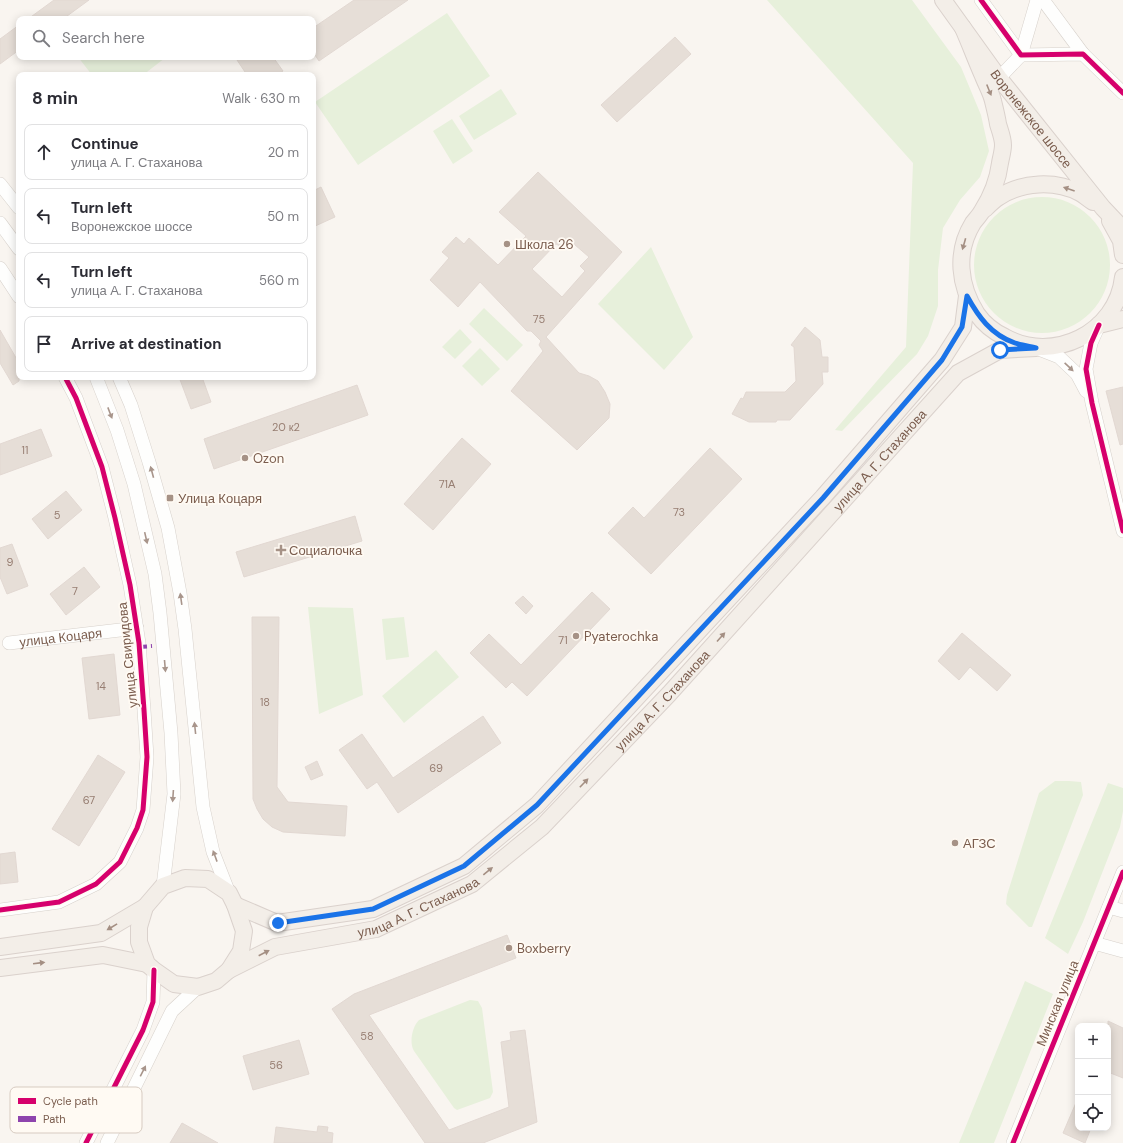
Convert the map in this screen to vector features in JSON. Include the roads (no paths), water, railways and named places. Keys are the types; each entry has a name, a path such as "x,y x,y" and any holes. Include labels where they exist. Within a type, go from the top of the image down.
{"main road":[{"name":"Воронежское шоссе","path":"943,0 999,78 1102,208 1123,230"},
{"name":"Воронежское шоссе","path":"963,28 993,100 1003,145 998,177 983,210"},
{"name":"Воронежское шоссе","path":"1123,255 1121,241 1102,208 1079,192 1059,186 1038,184 1018,188 998,197 983,210 973,223 967,236 962,251 961,266 962,282 967,296 978,316 994,332 1014,342 1036,348 1058,346 1080,339 1099,326 1113,308 1122,286 1123,277"},
{"name":"улица А. Г. Стаханова","path":"232,899 278,923 373,909 464,866 537,805 823,498 942,360 962,327 967,296"},
{"name":"Воронежское шоссе","path":"1099,326 1123,319"},
{"name":"улица А. Г. Стаханова","path":"229,970 275,947 376,929 472,884 542,827 669,694 958,373 1000,350 1036,348"},
{"path":"0,947 101,933 146,906 163,886 185,878 208,879 232,899 244,931 241,951 229,970 216,981 198,987 174,984 150,967 103,955 0,968"},
{"path":"146,906 139,927 139,942 150,967"}],"street":[{"path":"981,0 1021,56"},
{"path":"999,78 1021,56 1038,0"},
{"path":"1043,0 1083,54 1123,93"},
{"path":"1021,56 1083,54"},
{"path":"0,184 16,204"},
{"path":"0,223 16,245"},
{"path":"0,268 16,292"},
{"path":"1099,326 1091,343 1086,369 1092,403 1123,531"},
{"path":"1036,348 1058,357 1077,374 1092,403"},
{"name":"улица Свиридова","path":"0,910 58,902 96,884 120,862 137,828 143,810 146,786 146,751 141,665 137,628 125,564 102,468 76,398 66,380"},
{"path":"97,380 117,430 134,484 155,574 160,612 171,733 174,794 163,886"},
{"path":"120,380 134,412 168,528 185,629 203,807 213,852 232,899"},
{"name":"улица Коцаря","path":"9,643 137,628"},
{"name":"Минская улица","path":"1013,1143 1123,872"},
{"path":"1109,907 1123,911"},
{"path":"1094,943 1123,951"},
{"path":"114,1087 143,1030 153,1002 150,967"},
{"path":"134,1087 172,1011 198,987"},
{"path":"86,1143 91,1133"},
{"path":"106,1143 111,1133"}],"place":[{"name":"Школа 26","path":"507,244"},
{"name":"Ozon","path":"245,458"},
{"name":"Улица Коцаря","path":"170,498"},
{"name":"Социалочка","path":"281,550"},
{"name":"Pyaterochka","path":"576,636"},
{"name":"АГЗС","path":"955,843"},
{"name":"Boxberry","path":"509,948"}]}
